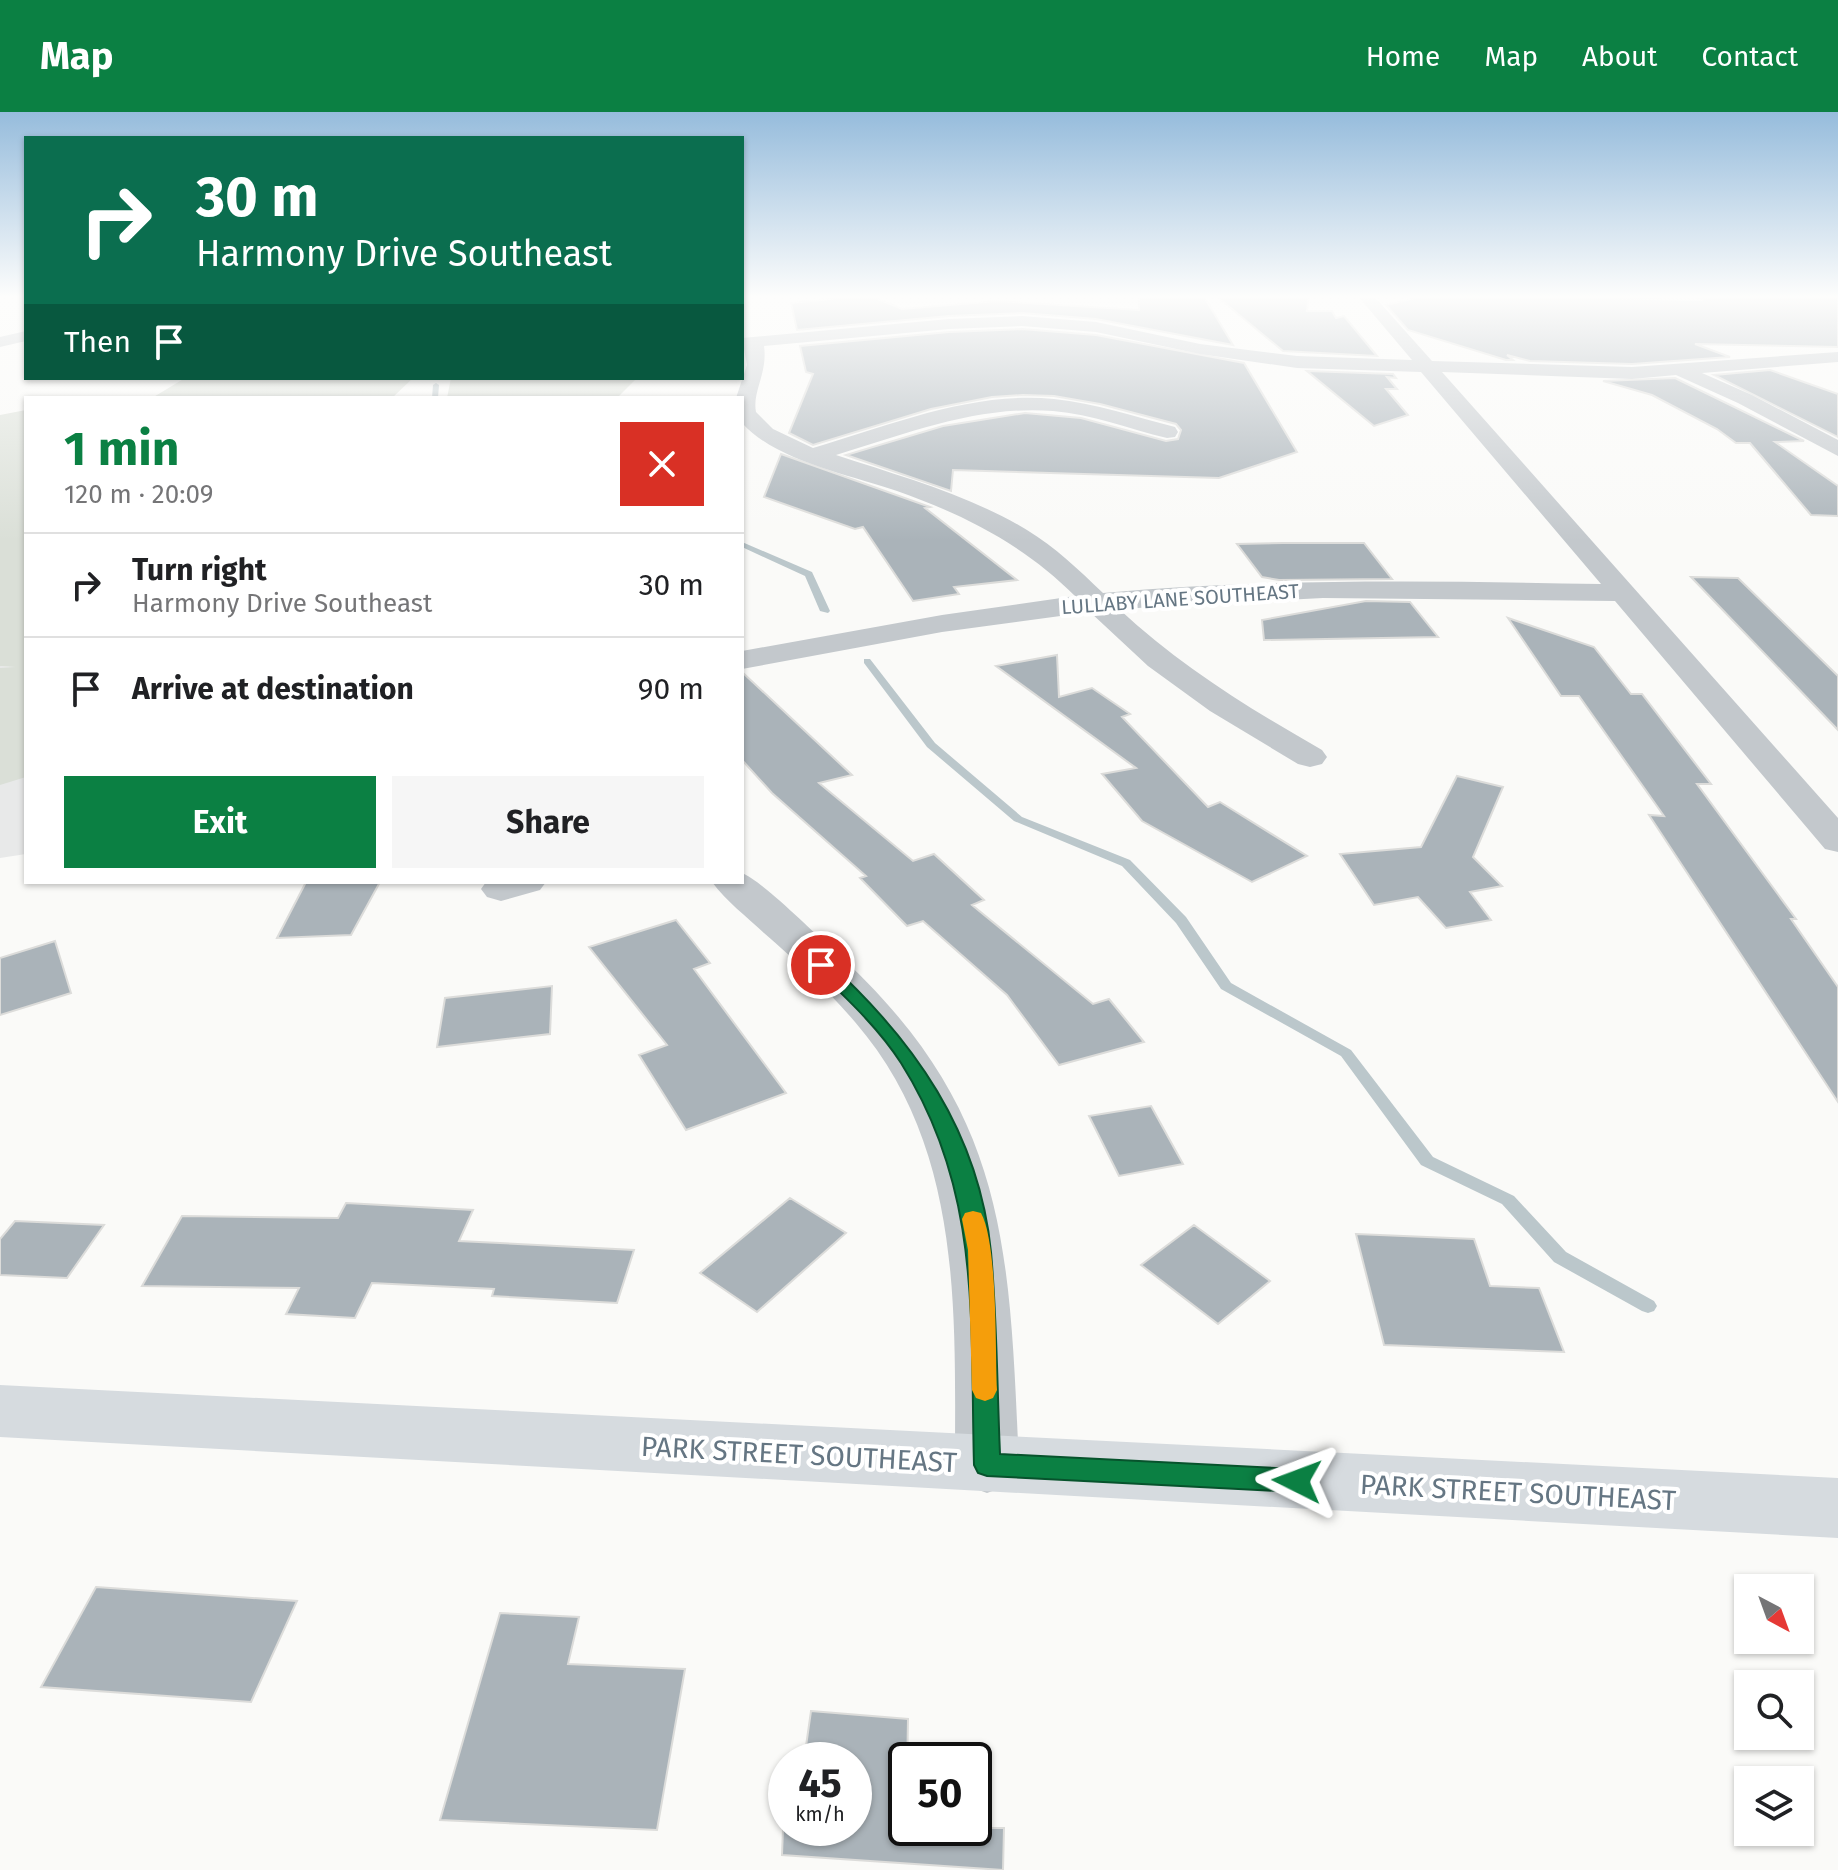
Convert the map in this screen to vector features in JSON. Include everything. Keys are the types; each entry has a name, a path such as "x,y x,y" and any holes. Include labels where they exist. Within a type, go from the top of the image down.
{"main road":[{"name":"PARK STREET SOUTHEAST","path":"0,1411 1838,1508"}],"street":[{"path":"744,396 753,377"},
{"path":"1436,377 1838,841"},
{"path":"1696,377 1836,447"},
{"path":"813,455 977,409 1011,404 1070,408 1167,432"},
{"path":"744,410 773,438 983,517 1047,556 1138,642 1182,678 1237,715 1310,757"},
{"name":"LULLABY LANE SOUTHEAST","path":"744,660 932,624 1096,602 1324,589 1622,593"},
{"path":"734,884 865,1006 908,1058 942,1118 965,1179 979,1250 987,1465"}],"shaded area":[{"path":"182,380 411,380 394,396 155,396"},
{"path":"451,380 635,380 619,396 447,396"},
{"path":"24,410 24,778 0,785 0,668 15,667 0,666 0,415"},
{"path":"0,666 24,667 24,854 0,858"}],"building":[{"path":"812,377 1252,377 1297,452 1219,478 953,470 951,491 846,455 943,426 1025,413 1081,418 1166,441 1178,439 1181,430 1176,424 1100,404 1054,396 1023,395 992,397 931,409 813,445 789,433"},
{"path":"1314,377 1387,377 1397,389 1386,389 1408,415 1374,426"},
{"path":"1718,377 1790,377 1838,394 1838,437"},
{"path":"1675,378 1804,441 1775,442 1838,486 1838,516 1811,515 1750,443 1736,443 1717,429 1652,395 1603,381"},
{"path":"781,454 930,507 925,508 1017,580 954,587 959,594 913,601 863,527 855,529 764,497"},
{"path":"1364,543 1392,579 1279,580 1262,577 1237,544"},
{"path":"1691,577 1738,578 1838,676 1838,730"},
{"path":"1366,601 1410,602 1438,637 1264,640 1262,620"},
{"path":"1508,618 1594,647 1631,694 1642,694 1711,784 1697,784 1796,919 1791,919 1838,987 1838,1102 1649,815 1664,816 1579,696 1561,696"},
{"path":"1057,655 1059,697 1092,688 1130,714 1122,717 1208,807 1220,802 1307,856 1252,882 1142,821 1102,774 1136,768 996,666"},
{"path":"744,674 852,775 819,783 913,861 934,854 984,900 972,905 1093,1004 1109,999 1144,1042 1059,1065 1007,995 923,921 907,926 860,878 866,876 772,793 744,762"},
{"path":"1457,776 1503,787 1473,857 1502,886 1470,892 1491,920 1446,928 1418,897 1374,905 1340,854 1421,847"},
{"path":"305,884 379,884 351,935 277,938"},
{"path":"676,920 710,963 694,969 786,1093 686,1130 639,1055 667,1045 589,947"},
{"path":"55,941 71,993 0,1015 0,958"},
{"path":"552,986 550,1034 437,1047 445,998"},
{"path":"1151,1106 1183,1164 1119,1176 1089,1116"},
{"path":"790,1198 846,1233 757,1312 700,1273"},
{"path":"346,1203 473,1210 459,1241 634,1250 617,1303 492,1296 494,1289 372,1283 355,1318 286,1314 299,1288 142,1286 182,1216 338,1218"},
{"path":"15,1221 104,1225 67,1278 0,1275 0,1239"},
{"path":"1194,1225 1270,1281 1218,1324 1141,1265"},
{"path":"1356,1234 1474,1239 1490,1286 1539,1288 1564,1352 1384,1345"},
{"path":"96,1587 297,1601 251,1702 41,1687"},
{"path":"500,1613 579,1617 568,1664 685,1669 657,1830 440,1820"},
{"path":"811,1711 908,1719 908,1742 888,1742 888,1846 992,1846 992,1828 1004,1828 1003,1870 782,1855 782,1846 872,1846 872,1742 807,1742"}],"waterway":[{"path":"435,396 436,385"},
{"path":"744,545 809,574 825,611"},
{"path":"867,661 931,745 1018,819 1126,863 1181,920 1226,986 1346,1053 1427,1161 1508,1200 1560,1257 1648,1306"}],"slow traffic":[{"path":"973,1219 979,1250 985,1390"}],"route":[{"path":"821,965 865,1006 908,1058 942,1118 965,1179 979,1250 987,1465 1297,1481"}]}
